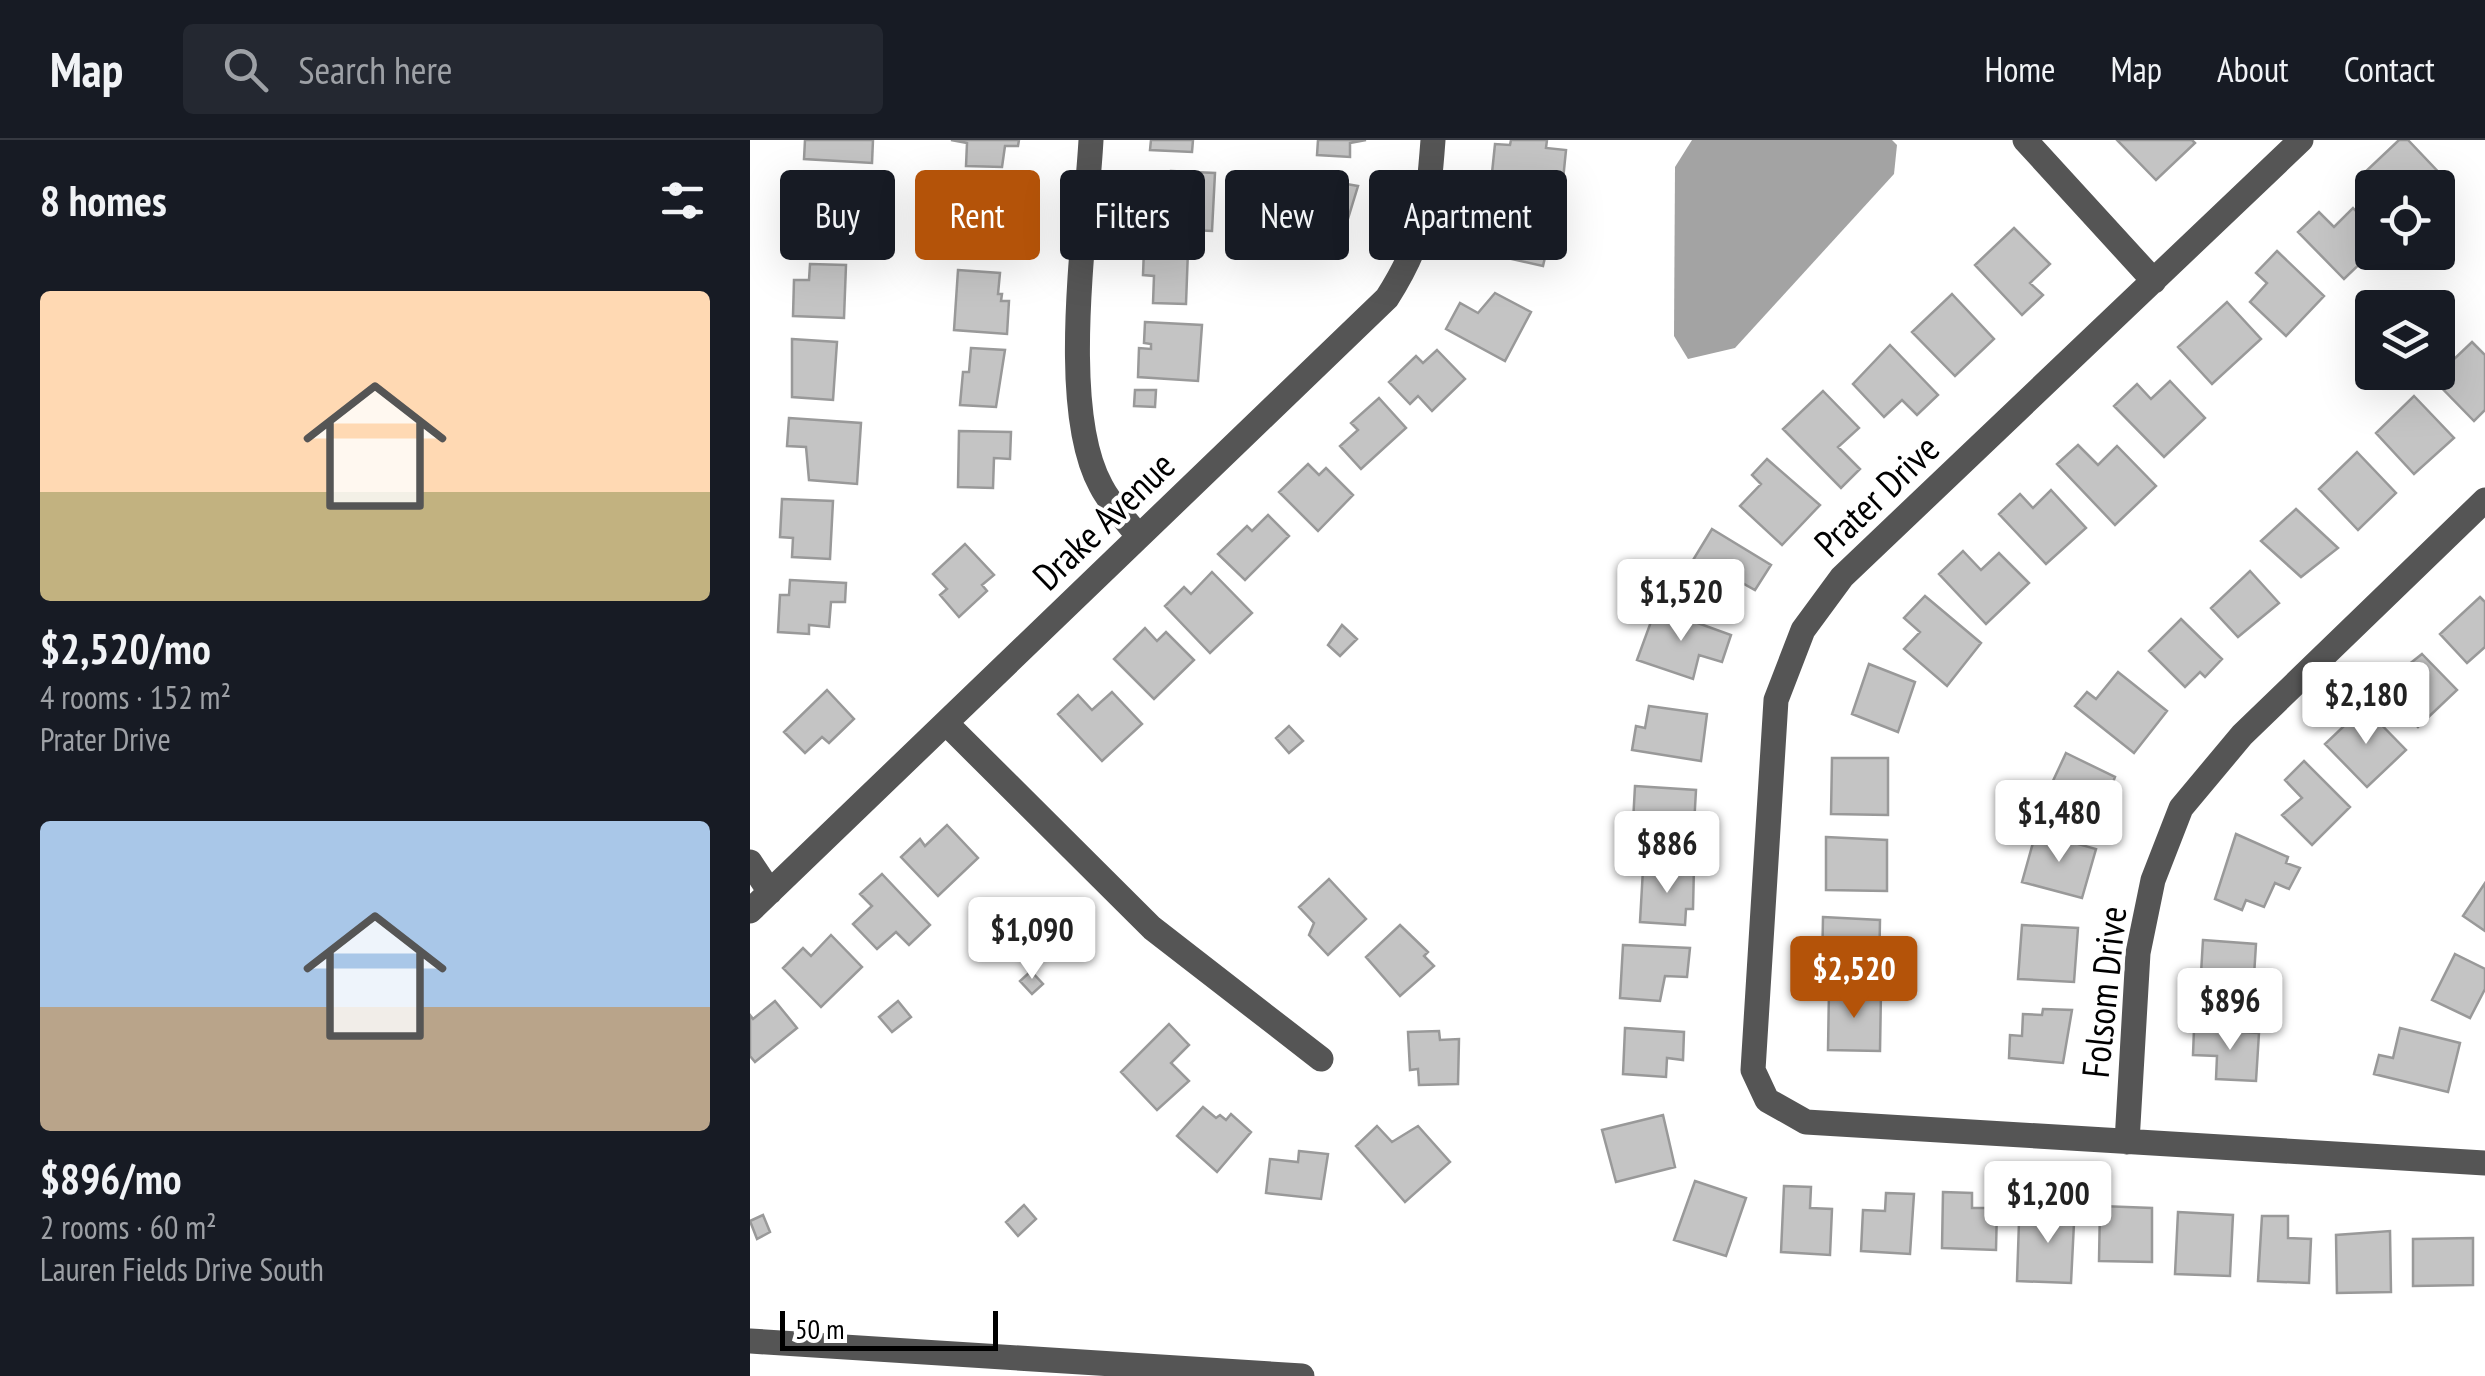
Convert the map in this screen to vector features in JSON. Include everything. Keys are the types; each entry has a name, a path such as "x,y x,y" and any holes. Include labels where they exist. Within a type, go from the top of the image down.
{"street":[{"path":"1091,140 1077,376 1087,451 1101,486 1138,536"},
{"name":"Drake Avenue","path":"750,911 948,725 1138,536 1387,298 1408,265 1426,220 1433,140"},
{"path":"2025,140 2154,282"},
{"name":"Prater Drive","path":"2127,1142 1806,1122 1766,1100 1758,1086 1751,1056 1776,700 1803,630 1842,577 2301,140"},
{"name":"Folsom Drive","path":"2127,1142 2138,953 2153,880 2180,808 2242,735 2485,500"},
{"path":"948,725 1152,928 1321,1059"},
{"path":"750,862 770,892"},
{"path":"2127,1142 2485,1163"},
{"path":"750,1341 1302,1376"}],"shaded area":[{"path":"1692,140 1892,140 1897,145 1894,174 1735,348 1688,359 1674,336 1675,167"}],"building":[{"path":"805,140 873,140 872,163 804,159"},
{"path":"951,140 1019,140 1018,146 1005,146 1002,167 966,166 967,143"},
{"path":"1151,140 1193,140 1192,152 1150,150"},
{"path":"1318,140 1366,140 1350,143 1350,157 1317,155"},
{"path":"1511,140 1547,140 1546,148 1566,150 1564,170 1492,170 1495,144 1510,145"},
{"path":"2117,140 2192,140 2195,143 2156,180"},
{"path":"2399,140 2408,140 2436,170 2367,170"},
{"path":"1205,173 1215,173 1212,231 1205,231"},
{"path":"1349,184 1358,186 1349,215"},
{"path":"2355,210 2355,268 2344,279 2298,232 2319,212 2334,227"},
{"path":"2014,228 2050,264 2030,283 2043,295 2022,315 1975,265"},
{"path":"2277,251 2324,296 2286,336 2250,302 2267,283 2256,273"},
{"path":"1144,260 1188,260 1186,304 1153,303 1154,276 1143,275"},
{"path":"1516,260 1544,260 1543,266"},
{"path":"810,264 846,265 844,318 793,316 794,280 809,280"},
{"path":"958,270 1000,273 998,294 1002,294 1001,301 1009,301 1007,334 954,330"},
{"path":"1495,293 1531,312 1505,361 1446,329 1460,303 1478,313"},
{"path":"1952,294 1994,339 1955,376 1912,332"},
{"path":"2227,302 2261,339 2212,384 2178,347"},
{"path":"1145,322 1202,325 1198,381 1138,377 1139,348 1151,349 1151,344 1144,343"},
{"path":"792,339 837,342 833,400 792,397"},
{"path":"2472,342 2485,355 2485,410 2474,421 2444,390 2455,390 2455,358"},
{"path":"1890,345 1938,395 1917,415 1902,400 1884,417 1853,384"},
{"path":"971,348 1005,350 996,407 960,405 963,372 969,372"},
{"path":"1437,350 1465,379 1432,411 1418,396 1410,404 1389,382 1416,356 1423,363"},
{"path":"2170,381 2205,418 2164,457 2114,406 2137,384 2151,399"},
{"path":"1135,390 1156,390 1155,407 1134,406"},
{"path":"1823,391 1859,428 1838,447 1860,469 1841,488 1783,429"},
{"path":"2414,396 2454,438 2414,474 2376,433"},
{"path":"1379,398 1406,428 1361,469 1340,446 1358,430 1351,423"},
{"path":"789,418 861,423 857,484 809,480 806,447 787,446"},
{"path":"959,431 1011,432 1010,459 994,458 993,488 958,487"},
{"path":"2078,445 2098,465 2117,446 2156,486 2115,525 2057,464"},
{"path":"2357,452 2396,493 2358,530 2319,489"},
{"path":"1767,459 1820,505 1782,545 1740,506 1761,484 1752,475"},
{"path":"1308,464 1319,475 1326,468 1353,495 1318,531 1279,492"},
{"path":"2051,490 2086,528 2046,564 1999,514 2020,494 2033,508"},
{"path":"782,499 833,501 830,559 792,557 793,538 780,537"},
{"path":"2296,509 2338,548 2301,577 2261,541"},
{"path":"1268,515 1289,536 1245,580 1218,554 1247,526 1252,531"},
{"path":"1712,529 1771,565 1755,590 1735,579 1720,601 1682,578"},
{"path":"965,544 994,575 982,585 987,591 959,617 940,595 947,589 933,574"},
{"path":"1963,551 1981,570 1999,553 2029,583 1986,624 1939,574"},
{"path":"2250,571 2279,603 2238,637 2211,608"},
{"path":"1212,572 1252,613 1210,653 1165,606 1184,587 1191,594"},
{"path":"790,580 846,583 845,602 831,602 829,627 809,625 809,634 778,632 780,595 789,595"},
{"path":"1925,596 1981,643 1947,686 1904,649 1920,632 1904,618"},
{"path":"2480,597 2485,602 2485,647 2467,663 2440,634"},
{"path":"1656,608 1731,635 1722,662 1699,655 1693,679 1637,660"},
{"path":"2181,619 2222,659 2205,677 2200,672 2185,687 2149,651"},
{"path":"1342,625 1357,639 1340,656 1328,645"},
{"path":"1145,628 1157,641 1166,632 1194,660 1154,699 1114,659"},
{"path":"2422,654 2457,690 2418,727 2379,688"},
{"path":"1869,664 1915,682 1898,732 1852,714"},
{"path":"2118,672 2167,711 2134,753 2075,706 2087,692 2096,699"},
{"path":"827,690 854,719 829,743 822,737 805,753 784,732"},
{"path":"1112,692 1142,724 1102,761 1058,714 1078,695 1092,710"},
{"path":"1649,706 1707,714 1701,761 1632,750 1636,726 1645,728"},
{"path":"2364,707 2406,750 2367,787 2325,744"},
{"path":"1289,726 1303,741 1289,753 1276,738"},
{"path":"2066,753 2115,777 2098,823 2045,798"},
{"path":"1832,758 1888,758 1888,815 1831,814"},
{"path":"2304,761 2350,807 2312,845 2282,815 2302,798 2285,780"},
{"path":"1635,786 1696,790 1693,843 1632,840"},
{"path":"947,825 978,858 938,896 901,857 920,839 925,846"},
{"path":"2036,832 2096,849 2082,898 2022,882"},
{"path":"2236,834 2288,857 2286,863 2300,868 2289,889 2275,883 2264,907 2246,900 2242,910 2215,899"},
{"path":"1826,837 1887,840 1887,891 1826,890"},
{"path":"1685,866 1694,866 1693,909 1686,909 1685,925 1640,922 1643,869 1685,871"},
{"path":"882,874 930,925 909,945 896,932 877,949 853,924 872,906 860,894"},
{"path":"1329,879 1366,919 1328,955 1309,935 1314,923 1299,907"},
{"path":"2485,883 2485,931 2463,916"},
{"path":"1823,917 1880,920 1879,974 1822,971"},
{"path":"1400,925 1428,952 1424,956 1434,966 1400,996 1366,957"},
{"path":"2022,925 2078,928 2074,982 2018,979"},
{"path":"831,935 862,967 821,1007 783,968 803,948 811,956"},
{"path":"2203,940 2256,944 2253,992 2200,990"},
{"path":"1623,945 1690,948 1687,977 1665,976 1660,1001 1620,998"},
{"path":"2455,954 2485,969 2485,989 2470,1018 2432,1000"},
{"path":"1031,971 1043,984 1032,994 1020,981"},
{"path":"1829,990 1881,991 1880,1051 1828,1050"},
{"path":"775,1001 797,1028 755,1062 750,1056 750,1015 753,1019"},
{"path":"898,1001 911,1017 892,1032 879,1017"},
{"path":"2043,1009 2072,1010 2063,1063 2009,1058 2010,1035 2022,1036 2023,1014 2042,1015"},
{"path":"1169,1024 1189,1045 1171,1063 1189,1081 1157,1110 1121,1072"},
{"path":"1625,1028 1684,1032 1683,1060 1667,1058 1666,1077 1623,1074"},
{"path":"2400,1028 2460,1043 2448,1092 2374,1074 2379,1055 2393,1058"},
{"path":"2194,1029 2259,1033 2256,1081 2216,1079 2217,1056 2193,1055"},
{"path":"1439,1031 1440,1040 1459,1039 1458,1084 1419,1085 1418,1069 1410,1070 1408,1032"},
{"path":"1203,1107 1216,1118 1220,1115 1226,1120 1231,1114 1251,1132 1217,1172 1177,1136"},
{"path":"1663,1115 1675,1167 1616,1182 1602,1130"},
{"path":"1377,1126 1392,1142 1418,1126 1450,1162 1405,1202 1356,1146"},
{"path":"1299,1151 1328,1154 1321,1199 1266,1193 1270,1159 1298,1162"},
{"path":"1695,1181 1746,1198 1726,1256 1674,1240"},
{"path":"1784,1186 1811,1187 1810,1208 1832,1209 1830,1255 1781,1252"},
{"path":"1943,1192 1972,1193 1972,1208 1997,1208 1996,1250 1942,1248"},
{"path":"1886,1193 1914,1194 1910,1254 1861,1251 1863,1210 1885,1211"},
{"path":"2045,1202 2075,1203 2071,1283 2017,1281 2019,1222 2044,1225"},
{"path":"1024,1205 1036,1219 1018,1236 1006,1222"},
{"path":"2100,1206 2152,1208 2152,1262 2099,1261"},
{"path":"2178,1212 2233,1215 2230,1276 2175,1274"},
{"path":"763,1215 770,1232 757,1239 750,1221"},
{"path":"2262,1216 2288,1216 2288,1238 2311,1239 2309,1283 2258,1281"},
{"path":"2390,1231 2391,1292 2337,1293 2336,1235"},
{"path":"2473,1238 2473,1285 2413,1286 2413,1239"}]}
